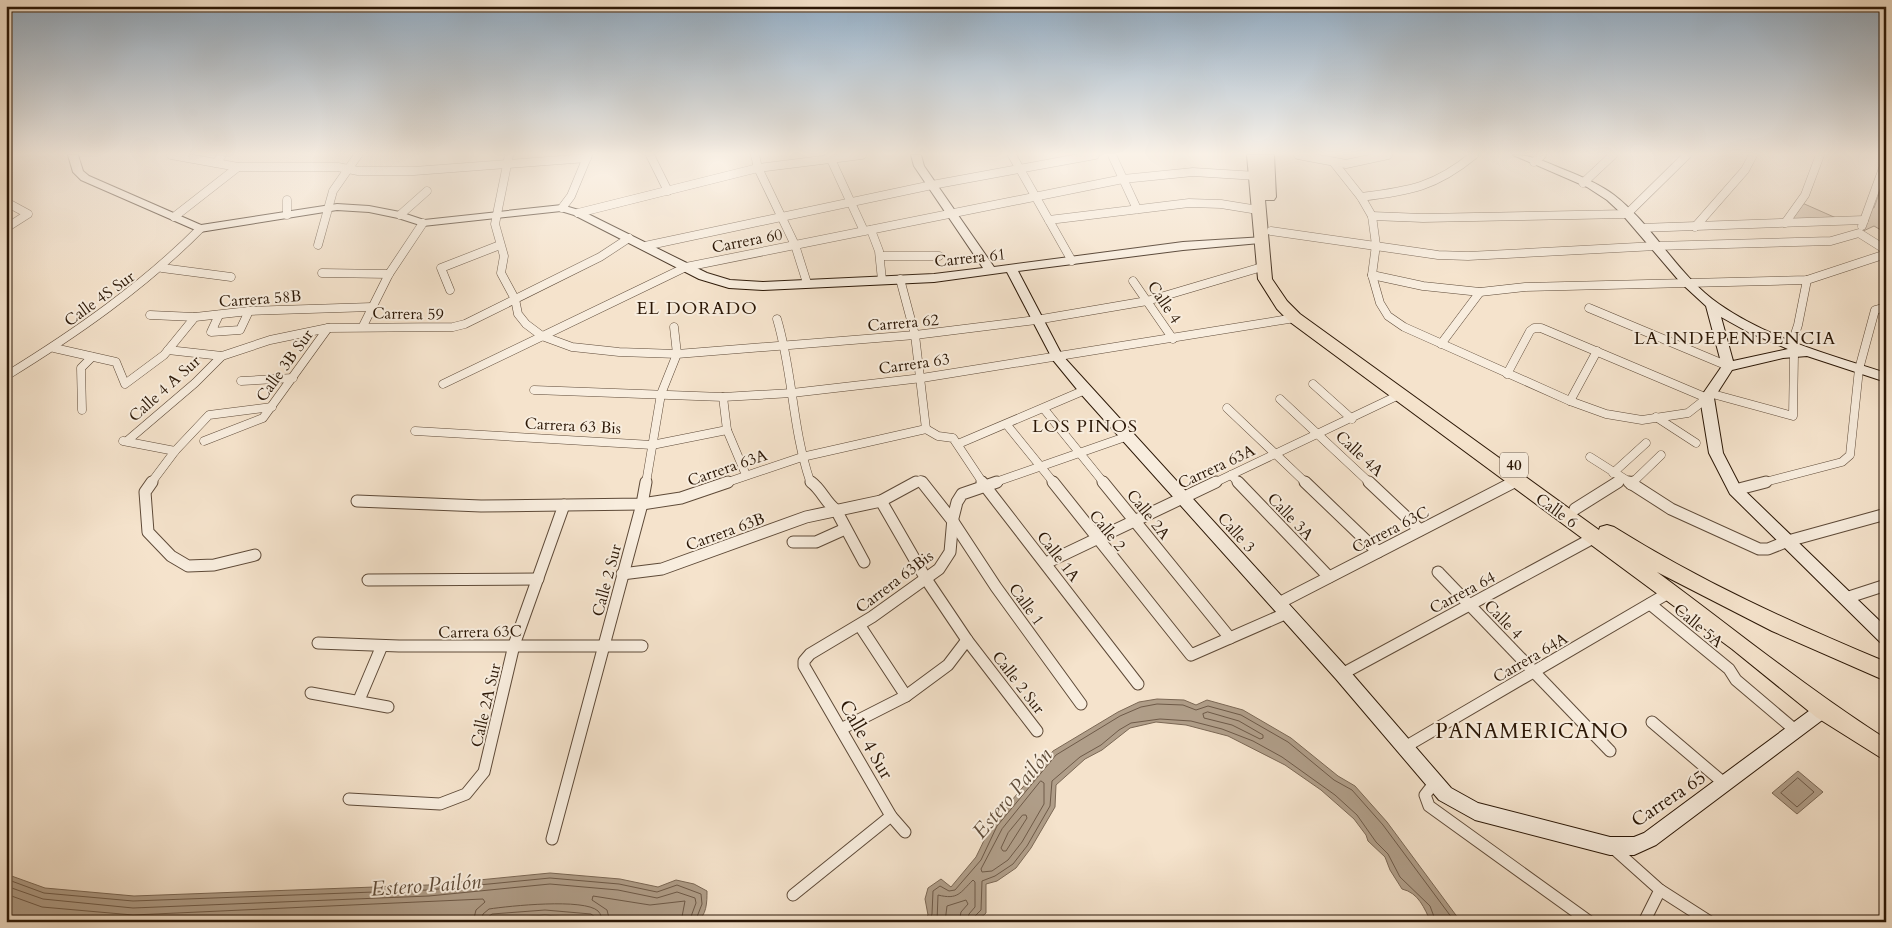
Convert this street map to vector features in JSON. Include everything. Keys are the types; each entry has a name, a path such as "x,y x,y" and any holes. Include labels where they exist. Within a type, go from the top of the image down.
{"highway":[{"name":"Calle 6","path":"1258,198 1258,210 1274,271 1284,292 1305,315 1575,509 1653,562 1758,618 1886,672"},
{"name":"Calle 6","path":"1266,198 1262,267 1265,279 1296,318 1739,643 1823,710 1886,752"},
{"path":"1739,643 1739,631 1746,622 1758,618"}],"main road":[{"path":"941,198 992,272"},
{"path":"1611,198 1656,246 1684,282 1712,306 1793,350 1814,353 1886,378"},
{"name":"Carrera 61","path":"578,213 703,276 729,284 763,286 992,272 1265,235"},
{"name":"Calle 3","path":"1011,269 1057,357 1342,674 1435,782 1458,803"},
{"path":"1712,306 1728,366"},
{"path":"1793,350 1728,366 1708,395 1716,453 1735,490 1886,637"},
{"name":"Carrera 65","path":"1458,803 1475,811 1610,846 1634,846 1650,839 1823,710"}],"street":[{"path":"131,198 200,230 327,209 369,208 400,215 423,223 562,208 578,213 638,198"},
{"path":"174,217 198,198"},
{"path":"318,245 330,198"},
{"path":"400,215 419,198"},
{"path":"499,198 495,230 504,256 501,273 515,299 518,314 542,336"},
{"path":"562,208 569,198"},
{"path":"773,198 796,245 806,283"},
{"path":"847,198 880,256 882,280"},
{"path":"645,246 867,198"},
{"name":"Carrera 60","path":"444,384 686,267 1030,198"},
{"path":"1037,198 1072,261"},
{"path":"1132,198 1137,209"},
{"path":"1362,198 1372,216 1376,245 1372,275 1380,303 1388,316 1404,328 1570,401 1606,414 1642,420 1688,413 1708,395"},
{"path":"1372,216 1423,218 1627,214 1643,198"},
{"path":"1695,228 1721,198"},
{"path":"1786,223 1803,198"},
{"path":"1265,235 1376,245 1438,255 1468,256 1656,246 1830,242 1857,233 1872,198"},
{"path":"287,200 287,215"},
{"path":"6,202 28,214 6,228"},
{"path":"1049,220 1189,203 1221,204 1258,210"},
{"path":"1640,228 1695,228 1864,220"},
{"path":"1834,221 1886,250"},
{"path":"363,326 389,274 423,223"},
{"name":"Calle 4S Sur","path":"6,376 54,348 122,300 162,268 200,230"},
{"name":"Carrera 59","path":"168,350 222,356 270,340 328,328 363,326 453,327 465,324 600,257 629,238"},
{"path":"450,290 441,268 500,245"},
{"path":"1372,275 1423,286 1480,292 1525,287 1807,280 1886,254"},
{"path":"880,256 939,256"},
{"name":"Carrera 62","path":"542,336 572,347 619,352 677,354 915,335 1036,320 1147,301 1262,267"},
{"path":"162,268 231,277"},
{"path":"322,273 389,274"},
{"path":"900,279 915,335 922,378 926,429 938,436 953,438 958,444 1085,390"},
{"path":"1507,374 1530,331 1534,328 1540,328 1708,395 1793,416 1793,350 1807,280"},
{"name":"Calle 4","path":"1133,281 1173,339"},
{"path":"1442,344 1480,292"},
{"name":"Carrera 58B","path":"150,315 195,317 249,311 372,307"},
{"path":"1735,490 1842,462 1850,455 1859,368 1875,310 1886,307"},
{"path":"1589,308 1728,366"},
{"path":"219,315 211,332 240,330 249,311"},
{"path":"54,348 116,362 124,384 151,368 195,317"},
{"name":"Carrera 63","path":"534,390 723,397 792,393 922,378 1296,318"},
{"path":"777,319 785,345 802,457 810,481 819,488 827,504 836,510 864,562"},
{"name":"Calle 2 Sur","path":"552,839 642,504 661,394 677,354 674,327"},
{"name":"Calle 3B Sur","path":"204,441 263,418 294,378 328,328"},
{"path":"1570,401 1597,351"},
{"name":"Calle 4 A Sur","path":"124,441 195,383 222,356"},
{"path":"82,410 80,368 92,357"},
{"path":"241,380 294,378"},
{"path":"1313,384 1352,419"},
{"name":"Carrera 63A","path":"1046,563 1399,395"},
{"path":"723,397 727,430 746,475"},
{"name":"Calle 4A","path":"1280,399 1420,530"},
{"path":"255,555 214,565 188,566 171,556 148,532 145,492 176,451 209,415 272,407"},
{"path":"1227,408 1378,552"},
{"name":"Calle 2A","path":"1044,409 1230,638"},
{"path":"1656,418 1696,443"},
{"name":"Calle 2","path":"1006,424 1188,653 1194,654 1230,638"},
{"name":"Carrera 63A","path":"357,501 481,506 642,504 681,498 802,457 926,429"},
{"name":"Carrera 63 Bis","path":"415,431 652,444 727,430"},
{"name":"Carrera 63Bis","path":"804,661 810,654 860,626 926,580 946,561 951,551 952,520 956,501 962,494 1128,436"},
{"path":"124,441 176,451"},
{"path":"1613,473 1646,443"},
{"name":"Calle 1A","path":"958,444 984,485 1138,684"},
{"path":"1632,484 1661,455"},
{"path":"1590,457 1671,509 1759,549 1768,549 1788,541 1886,514"},
{"name":"Calle 3A","path":"1231,475 1329,577"},
{"path":"1575,509 1623,479"},
{"name":"Carrera 63B","path":"622,574 662,569 719,550 806,516 881,501 920,480 952,520"},
{"name":"Carrera 63C","path":"1283,608 1329,577 1516,480"},
{"name":"Calle 2 Sur","path":"881,501 926,580 967,640 1037,731"},
{"name":"Calle 2A Sur","path":"349,799 440,804 466,794 484,772 514,645 564,505"},
{"name":"Calle 1","path":"952,520 996,588 1081,704"},
{"path":"793,542 816,542 845,529"},
{"name":"Carrera 64","path":"1342,674 1595,537"},
{"name":"Calle 4","path":"1438,572 1610,751"},
{"path":"368,580 538,579"},
{"path":"1846,598 1886,585"},
{"name":"Carrera 64A","path":"1405,747 1670,592"},
{"name":"Calle 5A","path":"1650,604 1729,669 1736,680 1795,730"},
{"path":"1230,638 1283,608"},
{"path":"860,626 906,696"},
{"path":"841,730 906,696 948,665 967,640"},
{"name":"Carrera 63C","path":"318,643 381,648 604,644 642,646"},
{"path":"359,700 381,648"},
{"name":"Calle 4 Sur","path":"804,661 804,666 890,816 905,832"},
{"path":"311,693 359,700 388,707"},
{"path":"1652,722 1725,784"},
{"path":"1435,782 1425,795 1429,806 1590,922"},
{"path":"793,894 890,816"},
{"path":"1610,846 1660,890 1710,922"},
{"path":"1644,922 1660,890"}],"shaded area":[{"path":"1877,198 1886,198 1886,233 1874,226 1859,233 1869,207 1874,208"},
{"path":"1800,202 1843,221 1785,223"}],"water":[{"path":"1157,699 1184,700 1196,705 1207,700 1243,710 1291,738 1338,776 1355,786 1387,822 1461,922 1431,922 1417,898 1402,889 1390,870 1385,857 1368,841 1366,835 1354,819 1321,790 1285,765 1228,736 1186,725 1156,722 1130,728 1102,750 1085,759 1056,785 1055,807 1031,848 1016,868 997,881 986,884 986,913 976,922 923,922 928,915 925,899 928,888 941,879 951,887 976,857 992,824 1053,751 1118,712 1139,702"},
{"path":"1798,771 1823,792 1797,814 1772,793"},
{"path":"550,873 620,879 658,887 676,880 694,884 707,891 706,908 700,919 696,922 593,922 590,919 545,915 460,922 6,922 6,874 45,888 134,896 428,885"}],"district":[{"name":"EL DORADO","path":"697,308"},
{"name":"LA INDEPENDENCIA","path":"1735,338"},
{"name":"LOS PINOS","path":"1085,426"},
{"name":"PANAMERICANO","path":"1532,731"}],"water label":[{"name":"Estero Pailón","path":"1012,793"},
{"name":"Estero Pailón","path":"426,885"}]}
